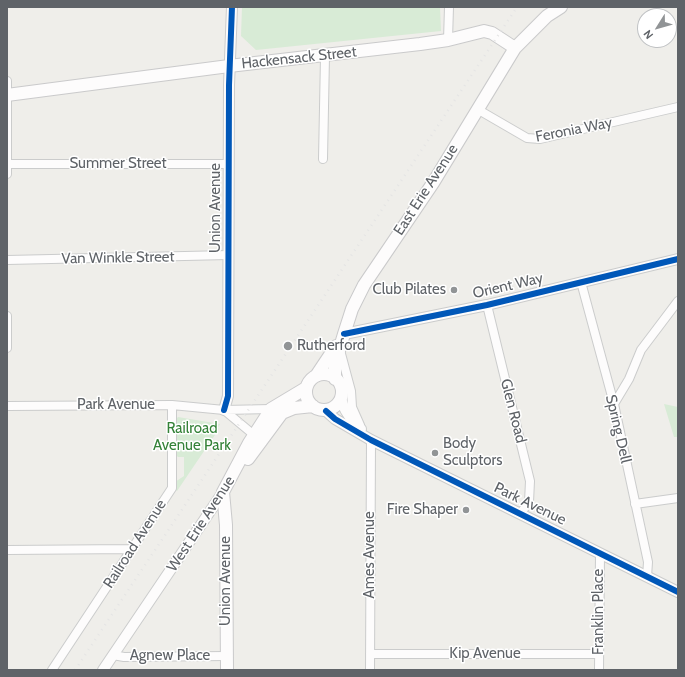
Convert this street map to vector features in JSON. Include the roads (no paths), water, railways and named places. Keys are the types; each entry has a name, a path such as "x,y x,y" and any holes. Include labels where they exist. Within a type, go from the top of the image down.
{"main road":[{"name":"East Erie Avenue","path":"335,379 335,364 339,348 352,309 364,285 433,183 515,48 547,16 561,7"},
{"name":"Hackensack Street","path":"7,95 229,66 325,56 448,40 484,31 492,33 515,48"},
{"name":"East Erie Avenue","path":"316,376 344,334"},
{"path":"223,492 276,411 313,406 326,410 336,405 341,397 341,389 335,379 326,375 316,376 306,388 308,399 313,406"},
{"name":"West Erie Avenue","path":"223,492 254,435 276,411 306,388"},
{"name":"Union Avenue","path":"223,492 226,525 227,670"}],"street":[{"name":"Union Avenue","path":"224,410 228,396 229,66 232,7"},
{"path":"448,40 449,7"},
{"path":"323,159 325,56"},
{"path":"7,81 7,174"},
{"name":"Feronia Way","path":"477,109 527,138 540,139 678,107"},
{"name":"Summer Street","path":"7,164 229,164"},
{"name":"Van Winkle Street","path":"7,260 229,255"},
{"name":"Orient Way","path":"344,334 487,305 678,259"},
{"name":"Spring Dell","path":"581,282 614,404 648,562 647,577"},
{"path":"614,404 629,379 641,350 678,301"},
{"name":"Glen Road","path":"487,305 530,481 529,502 520,514"},
{"path":"7,316 7,348"},
{"path":"339,348 351,391 352,407 363,431"},
{"name":"Park Avenue","path":"341,397 344,408 371,440"},
{"name":"Park Avenue","path":"7,406 172,404 224,410 276,411"},
{"name":"Railroad Avenue","path":"52,670 172,488 172,404"},
{"path":"224,410 254,435"},
{"name":"Park Avenue","path":"326,410 335,419 371,440 678,592"},
{"name":"Ames Avenue","path":"370,670 371,440"},
{"name":"West Erie Avenue","path":"103,670 223,492"},
{"path":"635,504 678,498"},
{"path":"7,550 132,549"},
{"name":"Franklin Place","path":"599,670 600,553"},
{"name":"Agnew Place","path":"113,654 124,657 226,656"},
{"name":"Kip Avenue","path":"370,654 599,654"}],"railway":[{"path":"75,670 517,7"}],"place":[{"name":"Club Pilates","path":"454,290"},
{"name":"Rutherford","path":"288,346"},
{"name":"Body Sculptors","path":"435,453"},
{"name":"Fire Shaper","path":"466,510"}],"park label":[{"name":"Railroad Avenue Park","path":"192,438"}]}
